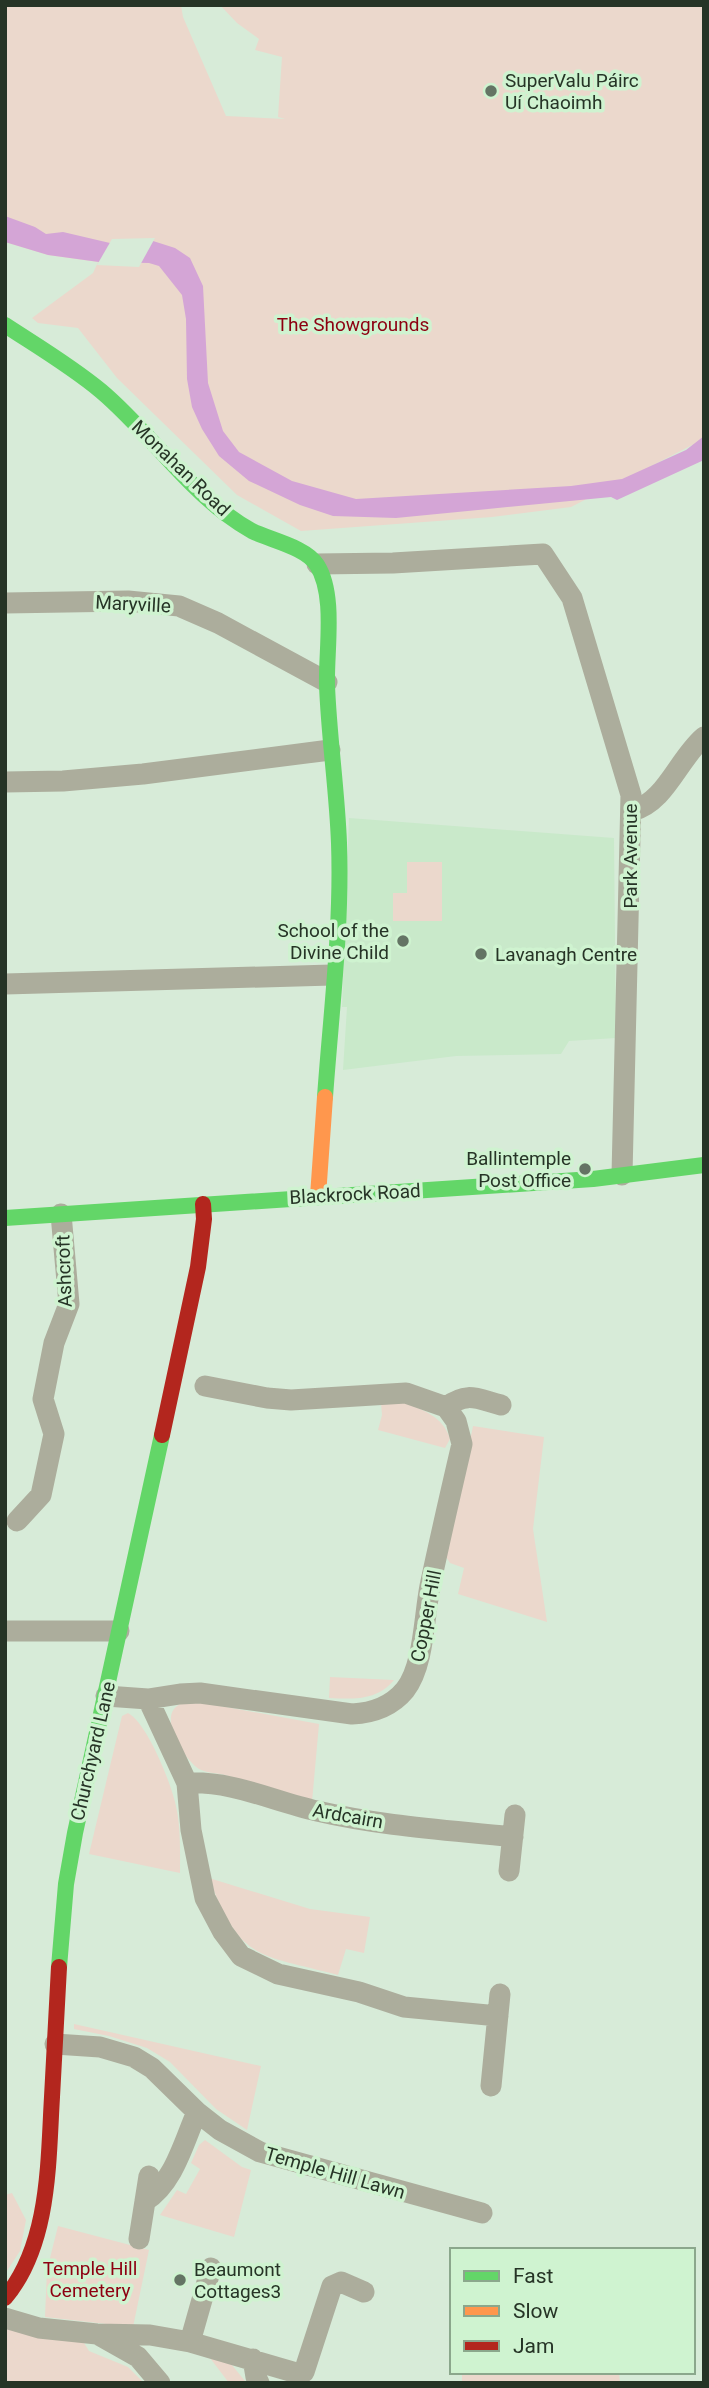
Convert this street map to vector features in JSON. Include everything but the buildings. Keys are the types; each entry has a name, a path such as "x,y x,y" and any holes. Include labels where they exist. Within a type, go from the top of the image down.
{"street":[{"name":"Monahan Road","path":"5,325 102,391 226,514 251,530 307,554 317,564"},
{"name":"Park Avenue","path":"317,564 393,563 543,554 572,598 631,795 622,1175"},
{"path":"317,564 325,584 328,606 330,750 340,842 338,916 318,1196"},
{"name":"Maryville","path":"5,603 128,601 179,606 228,628 327,682"},
{"path":"632,811 644,808 654,801 684,759 704,737"},
{"path":"5,782 143,774 330,750"},
{"path":"5,984 332,975"},
{"name":"Blackrock Road","path":"5,1218 563,1181 704,1165"},
{"name":"Churchyard Lane","path":"5,2298 13,2289 30,2254 48,2168 66,1884 198,1266 204,1219 203,1204"},
{"name":"Ashcroft","path":"17,1521 41,1495 54,1434 43,1399 54,1343 69,1304 61,1214"},
{"path":"205,1386 291,1400 406,1393 446,1407 467,1397 500,1405"},
{"name":"Copper Hill","path":"106,1696 148,1699 200,1693 352,1714 372,1712 392,1703 415,1674 430,1586 462,1444 456,1420 446,1407"},
{"path":"5,1630 119,1631"},
{"path":"148,1699 187,1783 191,1830 201,1886 214,1918 241,1956 278,1974 359,1992 404,2007 498,2016"},
{"name":"Ardcairn","path":"187,1783 210,1782 235,1787 332,1814 513,1838"},
{"path":"509,1871 515,1815"},
{"path":"491,2086 500,1994"},
{"name":"Temple Hill Lawn","path":"55,2045 100,2047 134,2057 169,2082 197,2112 220,2130 260,2152 482,2213"},
{"path":"145,2201 156,2193 170,2174 197,2112"},
{"path":"139,2239 149,2176"},
{"path":"190,2342 211,2267"},
{"path":"5,2318 40,2328 97,2334 150,2335 190,2342 304,2376 332,2286 341,2283 364,2292"},
{"path":"97,2334 138,2357 160,2383"},
{"path":"253,2359 259,2383"}],"shaded area":[{"path":"5,216 46,234 63,232 110,243 153,241 175,248 190,258 203,286 208,383 223,431 239,452 292,481 356,499 571,486 622,479 686,450 704,436 704,460 617,500 611,497 396,518 333,516 300,505 249,481 219,456 202,429 192,407 187,379 186,319 182,295 159,266 48,255 5,242"},
{"name":"Lavanagh Centre","path":"349,818 614,838 616,1038 569,1041 561,1054 456,1056 343,1070 347,1007 342,1007"}],"green space":[{"name":"The Showgrounds","path":"5,5 181,5 183,17 226,116 285,119 278,117 282,57 255,50 259,39 237,23 220,5 704,5 704,439 571,507 492,517 301,531 237,495 117,378 78,328 38,323 32,318 93,273 98,262 48,255 5,242"},
{"path":"407,862 442,862 442,921 393,921 393,893 407,893"},
{"path":"402,1402 424,1411 443,1425 450,1439 445,1448 378,1430 382,1415 381,1403"},
{"path":"473,1426 544,1437 533,1529 547,1622 458,1594 464,1568 450,1563 446,1557"},
{"path":"330,1677 394,1680 372,1695 329,1698"},
{"path":"199,1702 319,1724 312,1802 205,1771 193,1764 174,1736 171,1716 175,1708 183,1703"},
{"path":"128,1713 143,1728 150,1740 172,1793 179,1829 180,1873 89,1854 122,1716"},
{"path":"209,1878 310,1909 370,1917 364,1953 346,1949 338,1975 289,1963 256,1950 231,1926"},
{"path":"74,2024 261,2066 247,2130 216,2109 170,2062 147,2048 74,2029"},
{"path":"205,2140 242,2167 251,2170 234,2237 160,2215 177,2190 186,2194 200,2169 191,2163 199,2145"},
{"path":"12,2193 26,2220 20,2251 5,2274 5,2195"},
{"name":"Temple Hill Cemetery","path":"58,2226 149,2250 133,2327 45,2317 47,2270"},
{"path":"5,2327 81,2338 89,2351 128,2367 144,2383 5,2383"},
{"path":"207,2354 227,2359 245,2381 229,2383"},
{"path":"462,2374 619,2374 620,2383 462,2383"}],"pier":[{"path":"155,238 139,267 97,265 112,239"}],"traffic: fast":[{"path":"5,325 101,391 193,485 226,514 252,531 305,553 317,565 323,577 329,623 327,685 340,875 325,1097"},
{"path":"5,1218 593,1179 704,1165"},
{"path":"59,1967 66,1884 75,1833 162,1435"}],"traffic: slow":[{"path":"318,1196 325,1097"}],"traffic: jam":[{"path":"162,1435 198,1267 204,1219 203,1204"},
{"path":"5,2298 20,2277 31,2253 44,2202 59,1967"}],"place":[{"name":"SuperValu Páirc Uí Chaoimh","path":"491,91"},
{"name":"School of the Divine Child","path":"403,941"},
{"name":"Lavanagh Centre","path":"481,954"},
{"name":"Ballintemple Post Office","path":"585,1169"},
{"name":"Beaumont Cottages3","path":"180,2280"}]}
